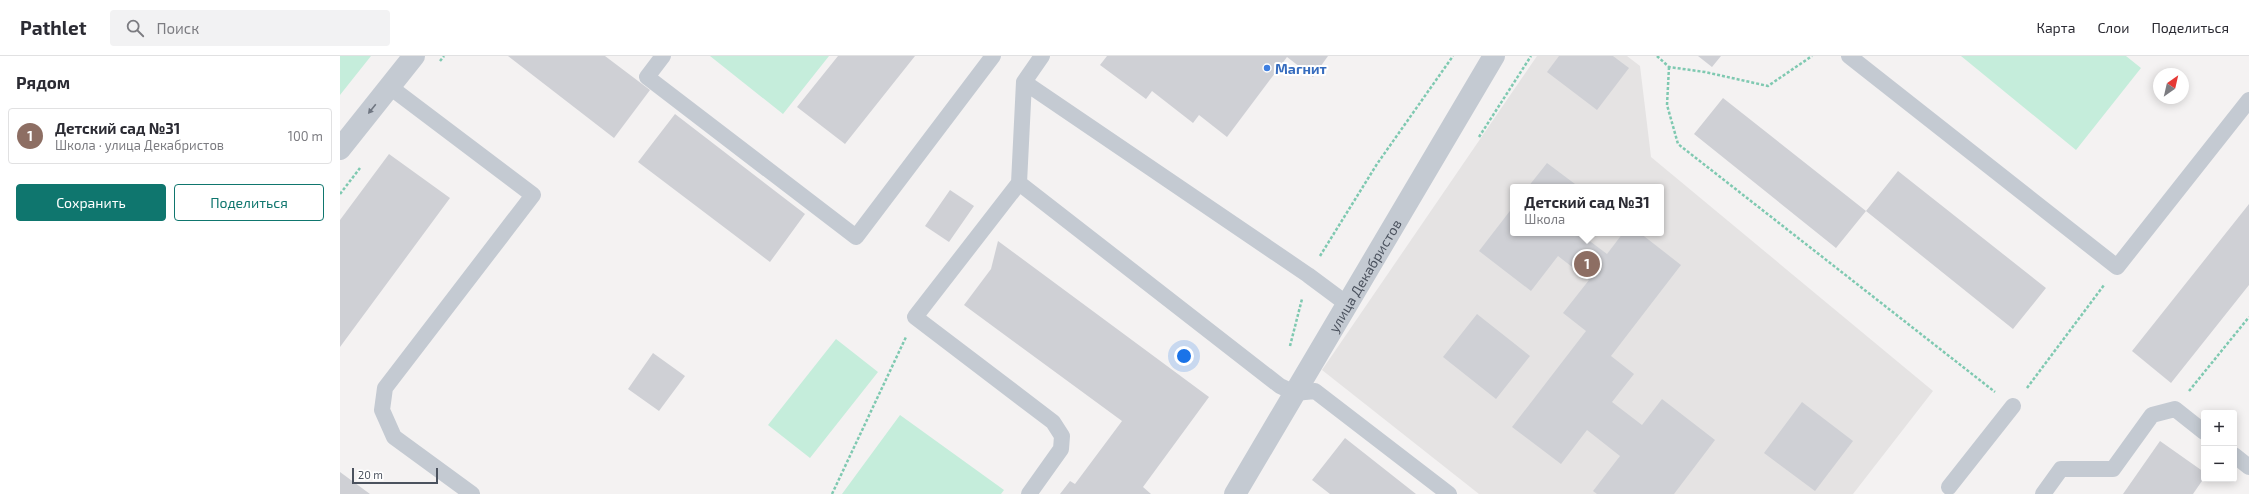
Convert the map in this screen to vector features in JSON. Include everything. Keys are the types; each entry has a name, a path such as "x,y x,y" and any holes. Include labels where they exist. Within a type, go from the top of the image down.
{"street":[{"path":"340,149 414,56"},
{"name":"улица Декабристов","path":"1235,494 1288,389 1347,304 1494,56"}],"lane":[{"path":"663,56 647,77 856,237 993,56"},
{"path":"1029,494 1061,448 1062,436 1053,422 915,317 1019,183 1024,82 1042,56"},
{"path":"1849,56 2117,267 2249,100"},
{"path":"1024,82 1308,275 1347,304"},
{"path":"390,87 533,195 385,388 382,410 394,437 472,494"},
{"path":"1019,183 1288,389 1316,391 1449,494"},
{"path":"1950,492 2013,406"},
{"path":"2043,494 2061,469 2113,469 2152,415 2175,409 2201,430"},
{"path":"2237,457 2249,467"}],"path":[{"path":"1288,389 1308,275 1377,164 1453,56"},
{"path":"1657,56 1669,67 1705,72 1768,86 1812,56"},
{"path":"1669,67 1667,105 1678,144 2013,406 2117,267"},
{"path":"832,494 915,317"},
{"path":"2175,409 2249,317"}],"shaded area":[{"path":"1537,56 1627,56 1640,66 1651,157 1933,391 1853,494 1479,494 1322,370"}],"green space":[{"path":"340,56 371,56 340,95"},
{"path":"710,56 829,56 783,114"},
{"path":"1961,56 2126,56 2141,68 2076,150"},
{"path":"836,339 878,372 810,458 768,425"},
{"path":"900,415 1004,490 1001,494 842,494"}],"building":[{"path":"508,56 605,56 650,90 614,138"},
{"path":"838,56 915,56 845,144 797,107"},
{"path":"1107,56 1328,56 1313,77 1287,57 1227,137 1199,115 1193,123 1152,91 1146,99 1100,65"},
{"path":"1559,56 1613,56 1629,68 1597,110 1547,72"},
{"path":"1698,56 1721,56 1712,67"},
{"path":"1723,98 1866,211 1836,248 1694,134"},
{"path":"675,114 805,214 770,262 638,162"},
{"path":"389,154 450,198 340,347 340,220"},
{"path":"1547,163 1575,184 1530,184"},
{"path":"1898,171 2046,288 2013,329 1866,211"},
{"path":"950,190 974,206 949,242 925,226"},
{"path":"2249,204 2249,285 2171,383 2132,351"},
{"path":"1510,211 1510,236 1583,236 1607,254 1621,236 1644,236 1681,265 1611,356 1634,374 1612,402 1642,425 1662,399 1715,440 1674,494 1597,494 1593,491 1620,456 1587,430 1561,464 1512,427 1586,331 1563,313 1589,280 1558,256 1531,291 1479,251"},
{"path":"998,241 1209,397 1143,487 1151,494 1060,494 1070,481 1075,484 1122,421 964,305 991,269"},
{"path":"1477,314 1530,356 1496,399 1443,357"},
{"path":"653,353 685,376 659,411 628,389"},
{"path":"1802,402 1853,441 1815,491 1764,453"},
{"path":"1345,438 1416,494 1330,494 1312,480"},
{"path":"2160,441 2201,470 2201,482 2193,494 2123,494"},
{"path":"340,472 370,494 340,494"}],"place":[{"name":"Магнит","path":"1267,68"},
{"name":"Детский сад №31","path":"1587,264"}]}
